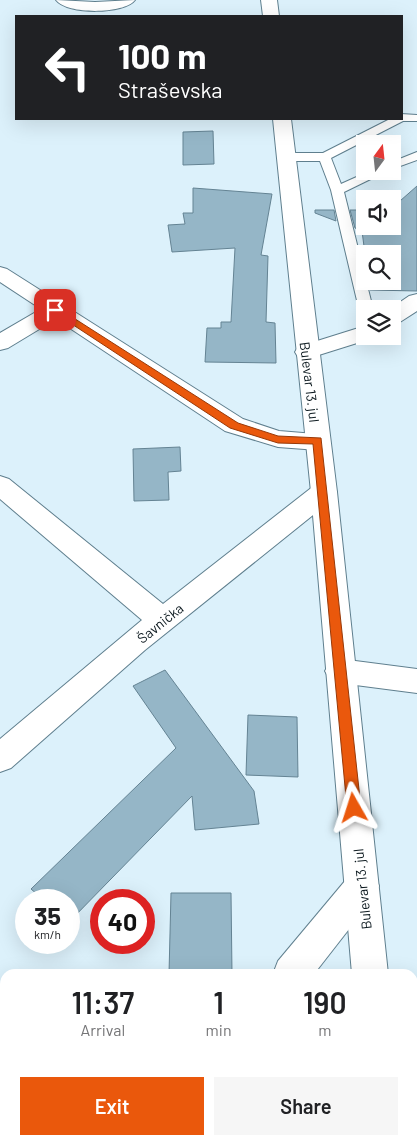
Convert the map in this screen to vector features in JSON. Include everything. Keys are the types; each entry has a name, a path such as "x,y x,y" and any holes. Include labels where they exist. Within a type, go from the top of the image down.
{"street":[{"path":"64,0 75,6 94,8 127,0"},
{"path":"269,0 271,15"},
{"name":"Bulevar 13. jul","path":"282,120 306,352 324,492 370,969"},
{"path":"0,273 234,426 278,439 318,441"},
{"path":"401,311 417,301"},
{"path":"0,343 55,310"},
{"path":"306,352 356,335"},
{"path":"0,484 162,620"},
{"name":"Šavnička","path":"0,758 162,620 324,492"},
{"path":"340,671 417,681"},
{"path":"295,969 362,886"}],"lane":[{"path":"403,118 417,118"},
{"path":"286,157 325,157 396,120"},
{"path":"401,162 417,156"},
{"path":"325,157 337,190 364,300"},
{"path":"337,190 360,180"}],"building":[{"path":"213,131 214,164 183,165 183,132"},
{"path":"417,186 417,291 370,290 401,290 401,245 364,245 363,235 401,235 401,200"},
{"path":"193,188 272,194 261,255 268,256 266,322 275,323 276,363 205,362 207,328 221,328 221,322 231,322 235,248 172,252 168,225 185,224 183,213 193,213"},
{"path":"315,210 334,210 336,221 315,213"},
{"path":"350,210 356,210 356,228 355,228"},
{"path":"180,447 181,471 168,472 169,500 134,501 133,449"},
{"path":"165,670 254,791 259,824 195,830 192,796 101,889 90,889 90,900 80,911 80,889 31,889 176,748 133,686"},
{"path":"248,715 297,717 298,777 246,775"},
{"path":"171,893 231,893 232,969 169,969"}],"route":[{"path":"55,310 234,426 255,434 278,439 318,441 354,808"}]}
